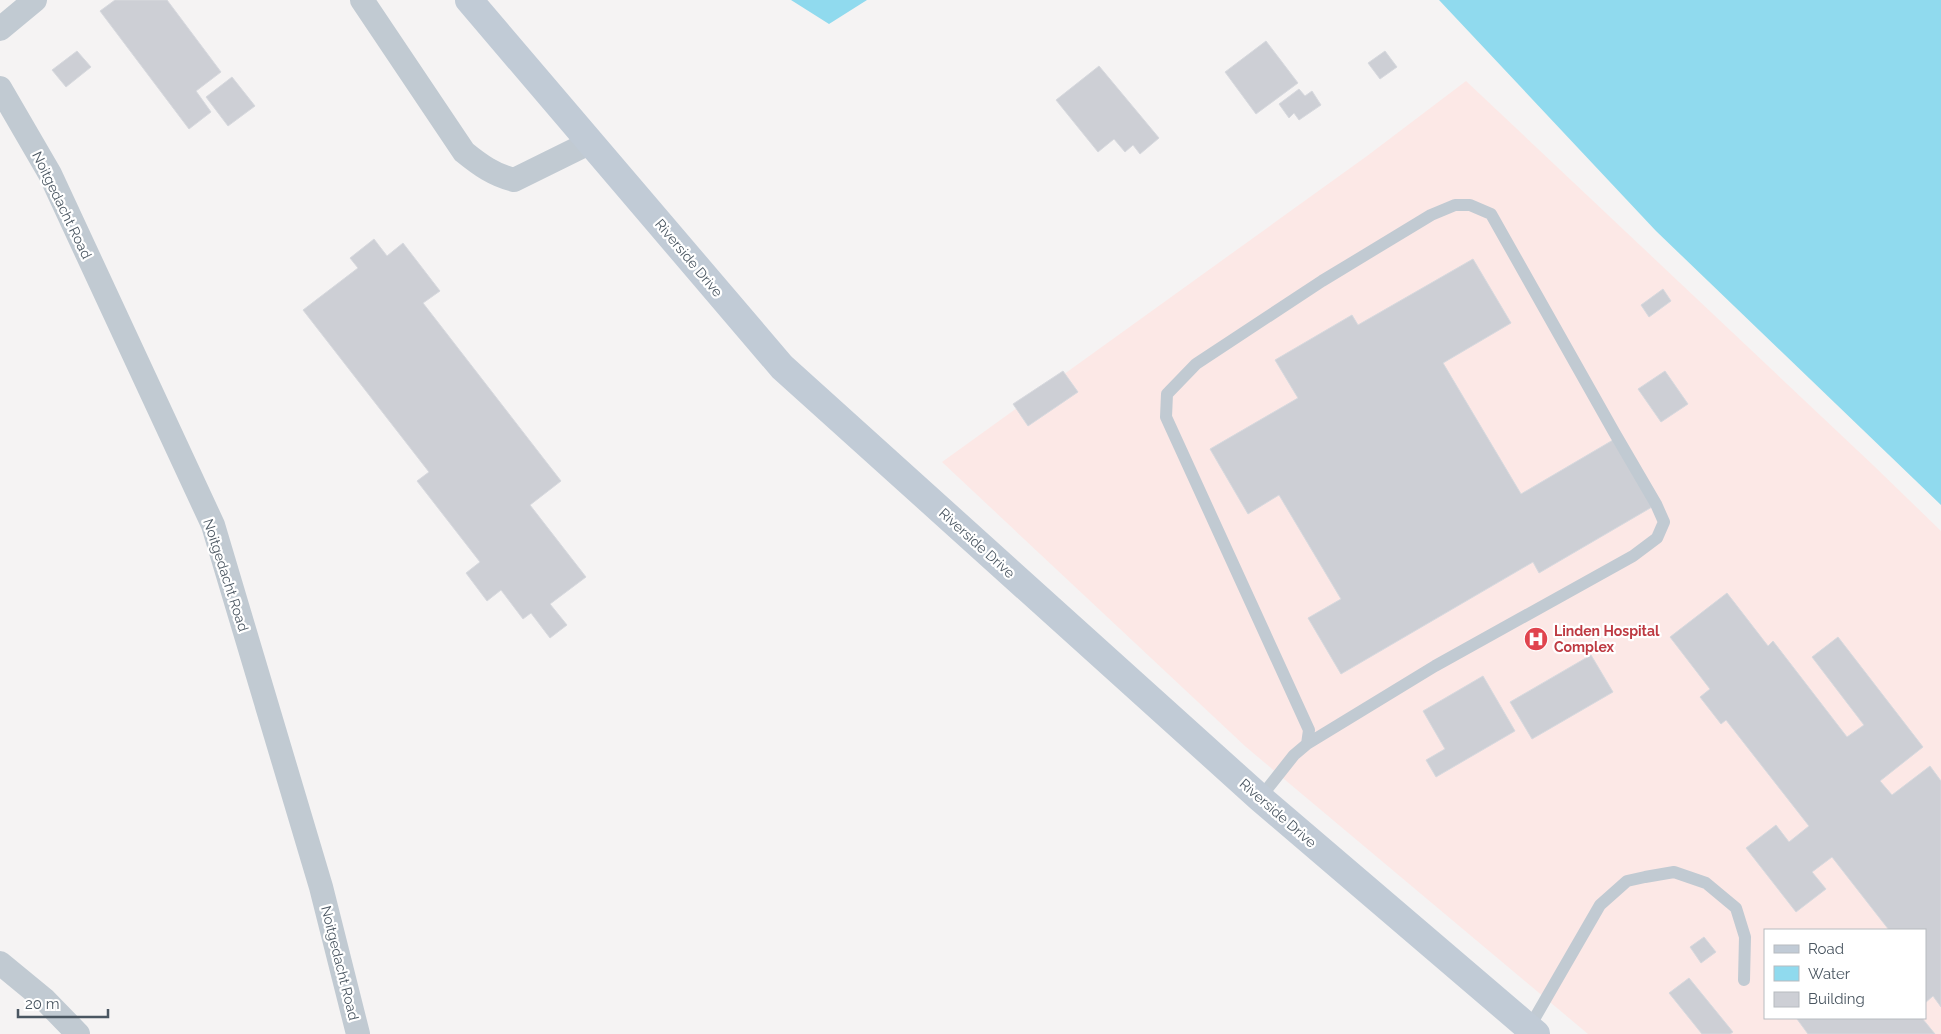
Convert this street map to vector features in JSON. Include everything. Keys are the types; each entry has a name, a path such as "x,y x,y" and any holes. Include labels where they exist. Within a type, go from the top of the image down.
{"street":[{"path":"0,30 35,0"},
{"path":"362,0 464,152 480,166 497,176 514,180 590,142"},
{"name":"Riverside Drive","path":"470,0 782,367 1260,798 1532,1031"},
{"name":"Noitgedacht Road","path":"0,88 50,174 213,526 321,888 358,1034"},
{"path":"0,963 45,1000 78,1034"}],"lane":[{"path":"1260,798 1294,755 1307,744 1435,666 1633,556 1657,538 1664,522 1656,504 1491,214 1470,205 1455,205 1431,215 1322,281 1196,364 1167,394 1166,417 1309,730 1307,744"},
{"path":"1532,1031 1600,905 1627,881 1674,872 1706,883 1736,908 1745,937 1744,980"}],"shaded area":[{"name":"Linden Hospital Complex","path":"1466,81 1941,531 1941,1034 1588,1034 1246,747 942,462 1367,156"}],"water":[{"path":"791,0 867,0 829,24"},
{"path":"1439,0 1941,0 1941,505 1656,231"}],"building":[{"path":"115,0 167,0 221,72 196,91 211,112 189,129 100,11"},
{"path":"1266,41 1298,83 1256,114 1225,72"},
{"path":"77,51 91,67 66,87 52,70"},
{"path":"1385,51 1397,67 1380,79 1368,63"},
{"path":"1099,66 1159,138 1140,154 1133,145 1125,152 1114,139 1098,152 1056,100"},
{"path":"232,77 255,106 228,126 206,97"},
{"path":"1299,89 1305,96 1312,91 1321,105 1299,120 1294,113 1289,118 1279,104"},
{"path":"374,239 387,256 403,243 440,291 423,303 561,481 530,505 586,577 550,604 567,625 550,638 531,613 523,619 501,590 487,601 466,573 480,562 417,481 429,472 303,310 358,268 350,258"},
{"path":"1473,259 1511,323 1443,363 1521,494 1613,440 1652,507 1539,573 1533,562 1341,674 1308,618 1341,599 1279,495 1248,514 1210,449 1298,398 1275,360 1352,315 1358,325"},
{"path":"1663,289 1671,301 1649,317 1641,305"},
{"path":"1063,371 1078,392 1028,426 1013,404"},
{"path":"1665,371 1688,404 1661,422 1638,389"},
{"path":"1727,593 1768,646 1773,641 1847,737 1864,725 1812,657 1838,637 1923,747 1880,781 1892,795 1930,766 1941,781 1941,1007 1933,996 1926,1002 1926,929 1888,929 1832,857 1812,872 1826,889 1796,912 1746,848 1776,825 1789,842 1809,826 1726,720 1721,724 1700,697 1710,689 1670,637"},
{"path":"1591,655 1613,692 1532,739 1510,702"},
{"path":"1483,676 1515,731 1436,777 1426,760 1445,749 1423,711"},
{"path":"1704,937 1716,952 1701,963 1690,947"},
{"path":"1689,978 1733,1032 1730,1034 1702,1034 1669,993"},
{"path":"1797,1019 1923,1019 1935,1034 1808,1034"}],"place":[{"name":"Linden Hospital Complex","path":"1536,639"}]}
